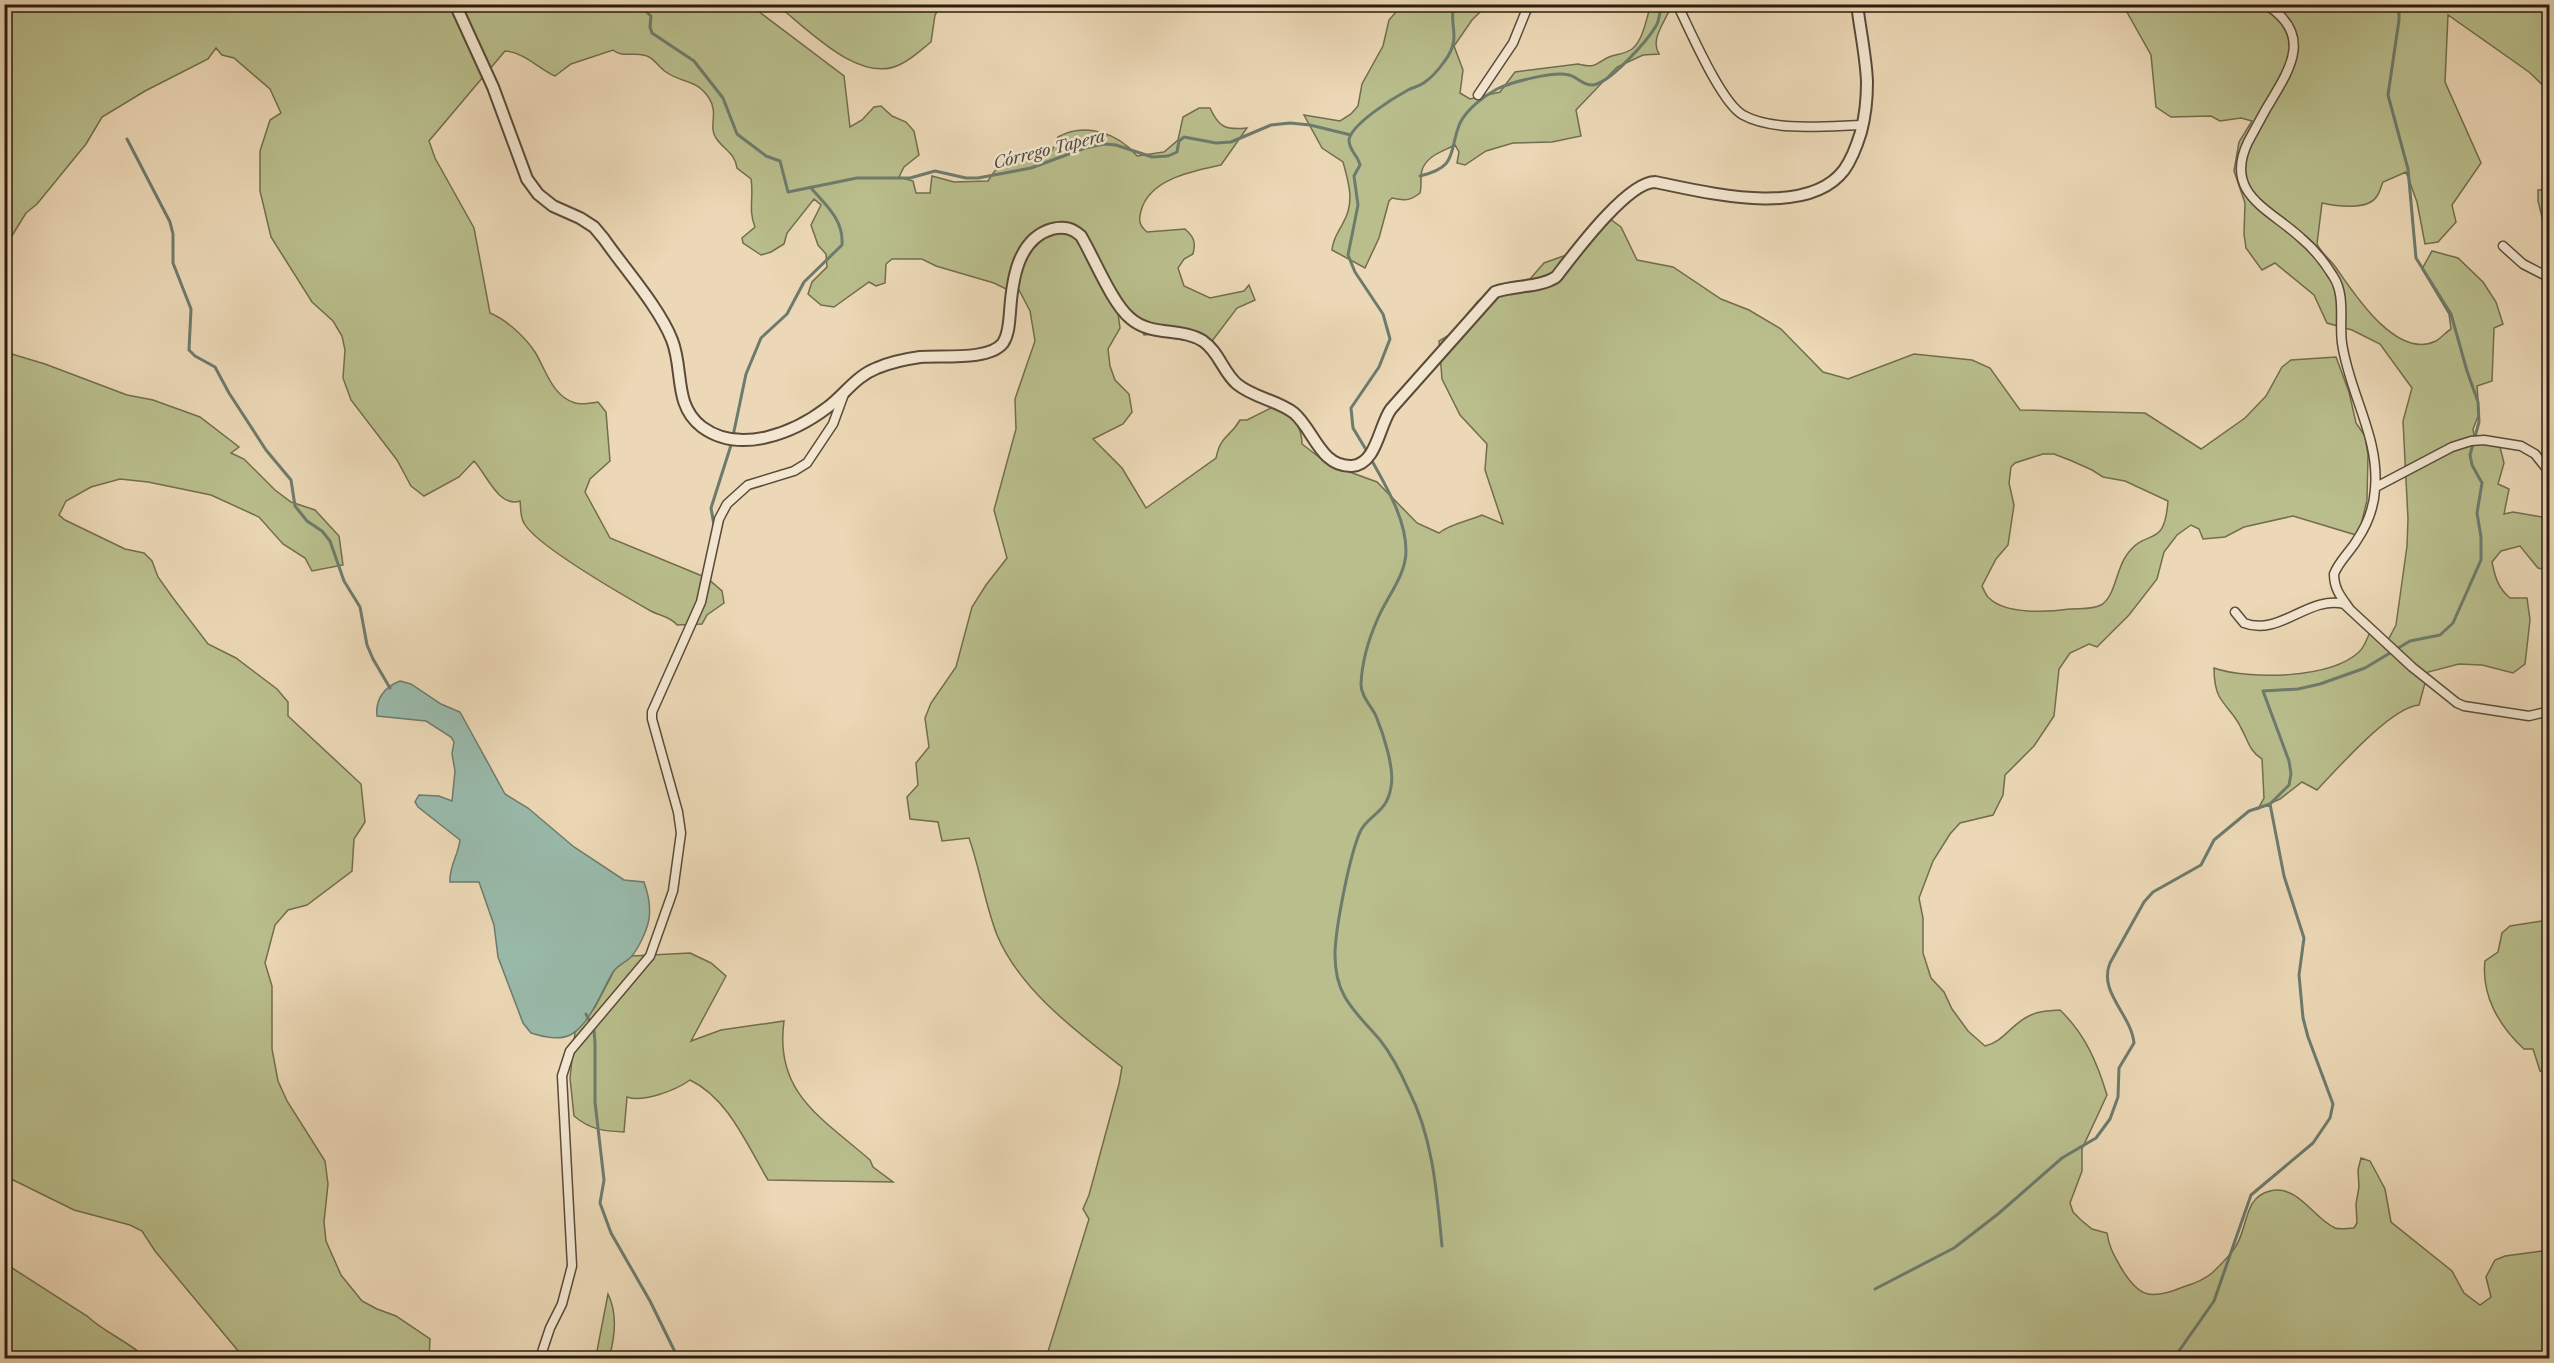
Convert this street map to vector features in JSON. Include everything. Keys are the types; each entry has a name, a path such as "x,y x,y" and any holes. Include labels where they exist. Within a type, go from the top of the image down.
{"street":[{"path":"455,4 493,87 527,179 538,194 553,206 594,227 653,308 674,342 684,402 692,417 711,433 744,441 762,439 805,421 828,407 859,377 870,370 901,360 973,355 999,347 1006,337 1015,272 1026,249 1037,237 1048,230 1070,228 1081,236 1121,308 1130,318 1142,326 1203,341 1215,351 1234,381 1248,392 1292,411 1318,447 1329,458 1342,465 1355,466 1364,462 1370,455 1386,416 1495,292 1549,281 1556,277 1618,204 1644,183 1655,182 1738,198 1781,198 1811,191 1831,182 1844,171 1856,148 1862,125 1867,80 1857,4"},
{"path":"1478,94 1513,43 1531,4"},
{"path":"1677,4 1719,85 1732,105 1742,114 1759,122 1774,124 1862,125"},
{"path":"2265,4 2276,11 2288,27 2294,46 2292,64 2241,155 2242,179 2256,201 2308,244 2337,283 2344,360 2351,389 2366,424 2372,448 2376,487 2369,518 2334,574 2334,584 2349,608"},
{"path":"2503,246 2523,264 2550,278"},
{"path":"540,1359 550,1328 562,1304 572,1266 562,1076 565,1063 577,1043 650,956 673,891 678,864 681,833 678,812 651,719 652,712 701,602 719,519 727,504 748,485 794,471 807,463 832,424 846,390"},
{"path":"2376,487 2452,447 2471,441 2521,446 2535,454 2550,473"},
{"path":"2235,612 2244,623 2262,626 2331,603 2344,604 2412,667 2457,703 2529,716 2550,711"}],"green space":[{"path":"5,5 750,5 844,76 850,127 862,120 874,107 881,106 892,116 906,122 914,131 919,155 904,167 899,177 913,181 916,193 930,193 932,176 954,182 988,181 1003,163 1018,157 1042,155 1052,151 1058,137 1079,130 1090,130 1111,136 1137,156 1164,152 1178,140 1183,117 1199,108 1210,108 1220,124 1228,128 1247,128 1221,165 1185,174 1162,184 1146,200 1141,211 1140,223 1147,232 1185,229 1192,237 1193,254 1184,259 1178,268 1184,286 1210,298 1244,291 1249,285 1255,300 1237,308 1206,349 1185,340 1154,334 1144,335 1142,330 1118,313 1120,328 1108,349 1110,366 1115,380 1129,394 1132,412 1123,424 1093,439 1122,468 1146,508 1216,458 1223,440 1240,420 1247,420 1273,407 1298,425 1302,444 1328,464 1377,482 1417,523 1439,533 1482,515 1503,524 1485,470 1487,444 1460,415 1442,379 1439,341 1451,334 1478,301 1498,285 1530,279 1544,263 1569,254 1603,214 1621,227 1637,260 1673,267 1721,299 1749,310 1781,329 1823,372 1848,379 1914,354 1972,360 1990,368 2020,410 2145,413 2201,449 2245,418 2266,396 2282,367 2291,360 2336,357 2349,392 2356,423 2365,436 2368,455 2367,500 2360,529 2356,535 2293,516 2244,527 2225,537 2203,539 2199,529 2191,525 2177,535 2164,552 2157,579 2129,615 2097,647 2089,644 2070,653 2059,669 2054,716 2034,746 2005,775 2003,795 1993,815 1960,823 1933,861 1919,898 1923,918 1923,953 1931,978 1944,992 1952,1009 1968,1031 1985,1046 1997,1041 2021,1020 2031,1015 2060,1010 2083,1039 2099,1071 2107,1095 2082,1149 2082,1171 2070,1203 2073,1212 2092,1229 2107,1233 2110,1247 2120,1266 2139,1290 2153,1295 2162,1294 2202,1280 2209,1275 2236,1246 2255,1199 2270,1191 2280,1190 2297,1197 2327,1224 2335,1228 2354,1228 2357,1223 2358,1170 2361,1158 2370,1161 2385,1189 2391,1222 2452,1271 2464,1293 2480,1305 2491,1297 2486,1277 2495,1260 2505,1256 2549,1250 2549,1358 1046,1358 1089,1219 1083,1209 1089,1195 1122,1067 1051,1008 1020,974 1007,955 993,923 969,838 942,841 938,822 910,819 907,797 918,785 916,763 929,747 925,718 931,703 956,667 972,607 1007,558 994,510 1016,429 1015,399 1035,341 1030,311 1019,290 1008,290 994,283 936,266 922,259 892,259 886,264 885,283 876,286 869,282 834,307 821,305 808,294 812,282 827,267 826,254 818,245 811,225 821,205 814,199 787,233 784,244 771,252 761,255 743,243 742,238 755,227 752,215 751,179 737,168 732,155 716,138 713,129 712,104 699,87 672,76 651,58 640,54 621,54 613,50 571,64 555,76 524,57 505,51 429,141 435,158 474,228 490,313 509,324 526,341 561,395 577,404 598,402 606,412 610,461 590,479 585,492 610,538 707,578 722,591 724,603 707,615 702,624 677,625 601,582 545,544 524,523 520,501 506,500 500,495 474,461 459,477 424,496 411,486 397,460 351,400 343,378 345,350 342,336 333,321 312,302 271,237 260,191 260,151 270,120 281,113 270,89 234,58 222,55 216,48 208,59 145,91 102,117 86,144 37,204 26,213 5,247","holes":["2043,454 2054,454 2103,477 2125,481 2168,501 2163,527 2158,533 2134,547 2126,556 2109,596 2101,605 2051,611 2028,611 2006,607 1988,597 1982,586 1996,559 2008,545 2014,505 2009,483 2011,467 2015,463"]},
{"path":"777,5 941,5 935,15 931,42 905,62 885,69 869,67 852,61 835,51"},
{"path":"1402,5 1487,5 1472,20 1454,46 1463,70 1460,93 1470,99 1500,92 1515,72 1578,64 1593,66 1609,57 1627,52 1639,40 1651,5 1667,5 1670,9 1657,37 1659,54 1643,55 1617,67 1576,110 1581,136 1552,142 1513,143 1486,151 1465,165 1457,163 1459,152 1455,145 1432,157 1422,170 1420,193 1410,199 1392,198 1389,201 1379,238 1365,268 1332,250 1349,208 1350,193 1347,178 1343,162 1322,148 1304,115 1340,121 1351,114 1358,106 1362,84 1383,46 1389,20"},
{"path":"2123,5 2549,5 2549,91 2529,72 2448,15 2445,82 2481,163 2452,205 2456,222 2438,242 2425,244 2417,202 2406,172 2383,182 2377,196 2367,204 2351,206 2322,203 2317,244 2366,308 2392,333 2407,341 2421,344 2436,341 2451,329 2449,314 2422,269 2432,251 2458,258 2483,282 2496,302 2503,324 2494,328 2492,381 2477,386 2479,414 2473,429 2475,441 2500,447 2504,463 2498,484 2509,489 2504,514 2513,512 2542,517 2549,553 2549,571 2538,568 2520,546 2501,551 2492,562 2494,573 2506,594 2510,598 2527,598 2530,620 2525,664 2513,673 2482,665 2459,664 2428,672 2419,705 2407,708 2380,727 2317,790 2302,782 2280,799 2258,809 2264,798 2262,759 2251,749 2239,724 2219,696 2214,668 2229,672 2267,675 2309,672 2329,668 2346,661 2359,652 2372,628 2388,640 2396,625 2407,546 2408,519 2403,421 2412,388 2380,344 2352,330 2327,323 2314,295 2275,263 2262,270 2246,248 2245,203 2234,171 2239,142 2252,121 2241,118 2220,121 2211,116 2171,117 2156,107 2151,55"},
{"path":"2550,189 2549,245 2538,201 2538,190"},
{"path":"5,352 45,364 127,395 153,400 200,417 239,447 231,453 244,459 275,490 291,502 315,510 339,536 343,565 312,571 305,558 283,544 259,517 211,495 148,482 120,479 91,487 66,501 59,515 125,549 144,553 152,561 158,577 208,644 236,658 277,689 288,702 288,716 361,784 365,822 354,839 352,871 307,905 288,910 275,925 265,963 272,986 272,1049 278,1081 287,1101 325,1161 328,1184 324,1222 326,1241 341,1275 362,1301 396,1316 430,1339 429,1358 244,1358 155,1251 142,1231 130,1225 74,1210 5,1176"},
{"path":"2550,920 2549,1075 2540,1071 2533,1049 2524,1049 2500,1020 2489,998 2485,961 2498,952 2502,933 2510,926"},
{"path":"690,953 711,963 726,976 691,1041 721,1030 784,1021 783,1046 786,1067 794,1086 819,1117 870,1160 873,1167 893,1182 768,1180 726,1110 703,1088 690,1080 676,1088 650,1097 627,1097 624,1132 598,1129 574,1116 570,1078 575,1032 595,1007 615,969 632,956"},
{"path":"4,1227 9,1266 87,1316 146,1358 5,1358"},
{"path":"608,1294 614,1318 614,1334 609,1358 592,1358 597,1351"}],"shaded area":[{"path":"400,681 411,684 441,704 460,712 505,794 528,808 574,847 624,880 644,882 650,914 642,939 631,957 613,972 585,1022 572,1034 557,1038 531,1033 523,1023 498,957 494,925 479,882 450,882 460,840 418,807 415,802 419,795 439,796 452,801 455,771 452,754 454,742 451,737 426,721 377,716 379,699 385,690"}],"waterway":[{"name":"Córrego Tapera","path":"638,4 651,16 652,33 694,61 723,98 737,134 766,156 780,161 788,192 857,178 910,178 935,171 966,178 978,178 1031,168 1085,148 1104,144 1116,145 1152,157 1168,156 1177,152 1179,141 1184,137 1216,143 1231,142 1271,125 1290,123 1310,125 1351,135"},
{"path":"1368,453 1353,428 1351,408 1379,367 1390,339 1383,314 1355,272 1348,255 1358,205 1354,176 1360,165 1350,147 1349,140 1357,126 1365,119 1408,90 1423,83 1442,65 1453,46 1454,4"},
{"path":"1420,176 1441,168 1447,163 1463,118 1476,103 1497,89 1522,80 1543,76 1569,75 1589,85 1600,83 1609,77 1637,51 1651,33 1657,23 1662,4"},
{"path":"1875,1289 1954,1248 1998,1214 2062,1158 2096,1138 2110,1119 2118,1097 2119,1068 2134,1043 2132,1032 2108,984 2107,974 2110,963 2144,902 2153,892 2201,865 2214,840 2249,811 2270,804 2289,785 2291,774 2289,761 2263,691 2298,689 2320,684 2365,668 2410,641 2440,635 2453,623 2481,560 2481,537 2477,513 2482,483 2472,465 2470,455 2479,422 2478,402 2451,314 2416,258 2408,169 2388,95 2399,20 2399,4"},
{"path":"127,139 170,222 173,234 173,263 191,309 189,350 215,367 266,450 291,480 295,506 307,521 322,531 330,541 344,581 360,607 367,645 390,688"},
{"path":"733,436 746,374 761,338 787,314 804,282 842,245 837,220 811,188"},
{"path":"714,525 711,508 732,442"},
{"path":"1371,459 1399,515 1406,551 1400,577 1378,618 1369,642 1361,684 1382,732 1388,751 1392,779 1386,802 1361,830 1352,855 1338,928 1336,970 1348,1002 1388,1052 1417,1109 1433,1167 1442,1246"},
{"path":"2174,1358 2214,1301 2251,1195 2313,1143 2330,1118 2333,1104 2303,1018 2299,975 2304,938 2284,876 2270,804"},
{"path":"586,1014 594,1030 595,1043 595,1102 604,1180 600,1203 611,1233 650,1301 678,1358"}]}
